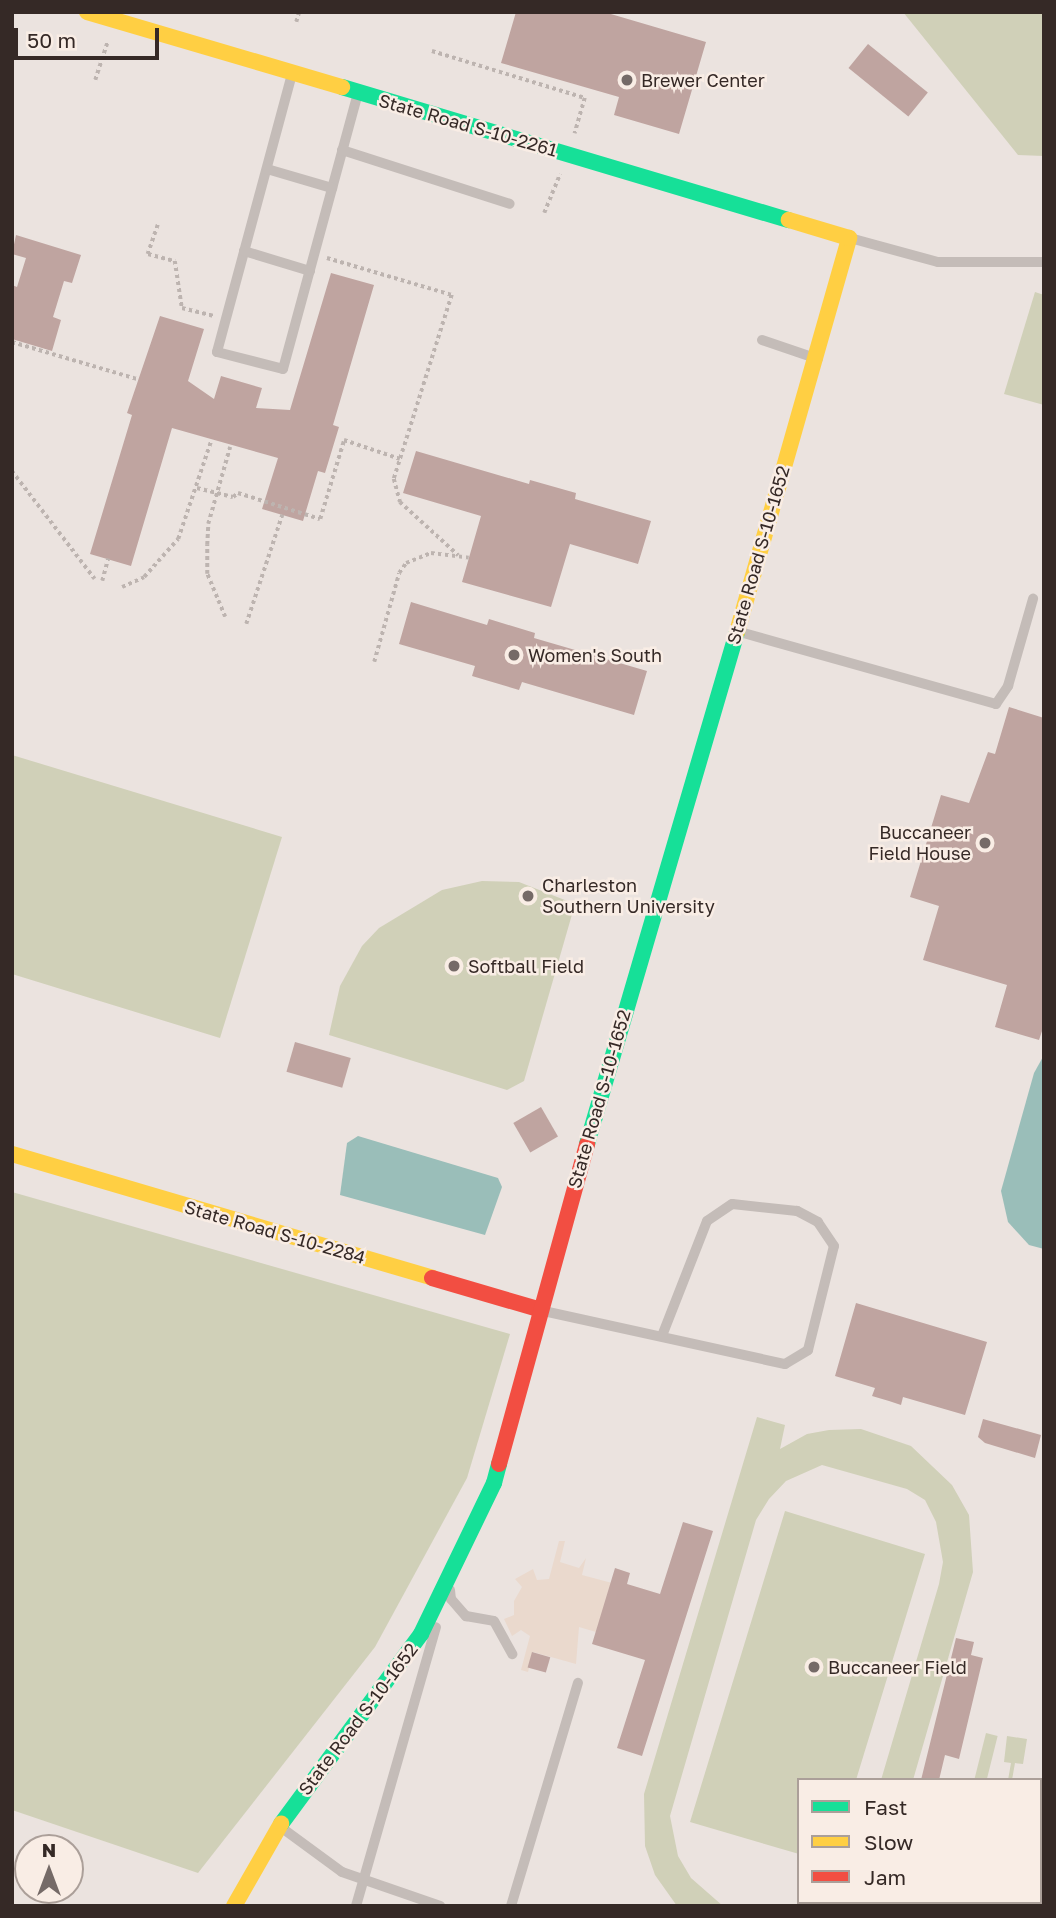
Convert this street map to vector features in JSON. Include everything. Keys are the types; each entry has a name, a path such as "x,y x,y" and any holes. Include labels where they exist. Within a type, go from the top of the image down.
{"street":[{"name":"State Road S-10-2261","path":"87,12 849,238"},
{"name":"State Road S-10-1652","path":"234,1906 279,1826 421,1634 449,1581 494,1483 538,1310 818,359 849,238"},
{"name":"State Road S-10-2284","path":"12,1154 538,1310"}],"lane":[{"path":"292,73 217,352 283,369 358,93"},
{"path":"342,150 510,204"},
{"path":"267,169 332,188"},
{"path":"849,238 938,261 1044,262"},
{"path":"244,251 310,271"},
{"path":"762,340 818,359"},
{"path":"737,631 996,704 1008,685 1032,599"},
{"path":"538,1310 785,1364 808,1350 834,1245 818,1222 797,1211 732,1204 707,1221 662,1336"},
{"path":"449,1581 457,1608 466,1616 494,1621 512,1654"},
{"path":"356,1906 449,1581"},
{"path":"511,1906 578,1684"},
{"path":"279,1826 330,1865 364,1881 440,1906"}],"path":[{"path":"296,22 299,12"},
{"path":"95,80 116,21"},
{"path":"432,51 585,98 569,155 544,213"},
{"path":"158,225 148,254 175,261 182,308 226,320"},
{"path":"314,254 452,295 394,479 400,502 458,555"},
{"path":"12,342 137,379"},
{"path":"197,488 233,497 238,493 320,519 344,440 400,459"},
{"path":"122,587 144,577 178,539 211,441"},
{"path":"225,617 207,574 208,524 230,447"},
{"path":"12,471 95,579"},
{"path":"246,624 282,515"},
{"path":"373,662 399,573 406,564 431,553 468,558"},
{"path":"102,581 108,559"}],"green space":[{"path":"903,12 1044,12 1044,156 1018,155"},
{"path":"1035,292 1044,295 1044,405 1004,394"},
{"path":"12,755 282,837 220,1038 12,974"},
{"name":"Softball Field","path":"482,881 519,882 575,904 524,1081 507,1090 329,1035 340,986 362,946 379,928 442,890"},
{"path":"12,1192 510,1334 467,1478 375,1647 198,1873 12,1810"},
{"path":"757,1417 785,1425 780,1449 807,1434 861,1429 911,1446 952,1485 969,1515 973,1572 914,1778 882,1778 939,1584 943,1562 936,1522 925,1500 907,1489 822,1465 786,1481 769,1499 756,1520 670,1816 678,1856 691,1878 723,1906 677,1906 655,1875 645,1846 644,1794"},
{"name":"Buccaneer Field","path":"785,1511 925,1554 857,1778 797,1778 797,1853 690,1822"},
{"path":"986,1733 998,1736 987,1778 975,1778"},
{"path":"1007,1736 1027,1739 1023,1764 1015,1763 1012,1778 1008,1778 1011,1763 1004,1762"},
{"path":"1044,1812 1044,1906 1014,1906 1042,1904"}],"shaded area":[{"path":"559,1541 565,1541 560,1562 579,1568 586,1558 582,1575 612,1583 596,1632 579,1627 576,1664 533,1652 528,1672 521,1670 530,1636 521,1630 512,1636 504,1619 514,1615 514,1601 522,1587 515,1579 533,1569 537,1580 549,1579"}],"water":[{"path":"1044,1055 1044,1249 1029,1245 1008,1222 1001,1191 1034,1073"},
{"path":"358,1136 498,1178 502,1187 485,1235 340,1195 347,1143"}],"building":[{"name":"Brewer Center","path":"516,12 604,12 706,42 679,134 614,115 619,97 501,63"},
{"path":"868,44 928,92 908,117 848,68"},
{"path":"16,235 81,255 72,283 64,281 53,317 61,320 52,351 12,339 12,285 17,287 26,258 12,254"},
{"path":"331,273 374,285 333,425 339,427 325,473 318,471 303,521 262,509 278,458 172,428 131,566 90,554 132,415 127,413 160,316 204,329 188,381 214,399 221,376 262,388 256,408 290,410"},
{"path":"416,451 529,484 530,480 576,493 575,499 651,521 638,564 570,544 551,607 462,582 481,516 403,493"},
{"name":"Women's South","path":"411,602 487,625 489,619 535,633 534,638 647,671 634,715 522,682 519,690 472,676 475,666 399,644"},
{"name":"Buccaneer Field House","path":"1009,707 1044,718 1044,1025 1039,1040 995,1027 1007,985 923,960 939,906 910,897 941,795 969,803 988,752 995,754"},
{"path":"295,1042 351,1058 342,1088 286,1072"},
{"path":"541,1107 558,1136 530,1152 513,1123"},
{"path":"856,1303 987,1342 965,1415 903,1397 901,1405 872,1396 875,1388 835,1376"},
{"path":"983,1419 1041,1435 1035,1458 985,1443 978,1437"},
{"path":"683,1522 713,1531 642,1756 617,1748 645,1660 592,1644 615,1568 630,1573 627,1584 660,1594"},
{"path":"956,1638 974,1642 971,1655 983,1658 959,1759 945,1755 939,1778 921,1778"},
{"path":"532,1652 550,1657 546,1673 528,1667"}],"traffic: fast":[{"path":"342,87 789,220"},
{"path":"587,1144 737,632"},
{"path":"281,1824 421,1634 494,1483 499,1464"}],"traffic: slow":[{"path":"87,12 342,87"},
{"path":"737,632 849,238 789,220"},
{"path":"12,1154 432,1278"},
{"path":"234,1906 281,1824"}],"traffic: jam":[{"path":"499,1464 587,1144"},
{"path":"432,1278 538,1309"}],"place":[{"name":"Brewer Center","path":"627,80"},
{"name":"Women's South","path":"514,655"},
{"name":"Buccaneer Field House","path":"985,843"},
{"name":"Charleston Southern University","path":"528,896"},
{"name":"Softball Field","path":"454,966"},
{"name":"Buccaneer Field","path":"814,1667"}]}
